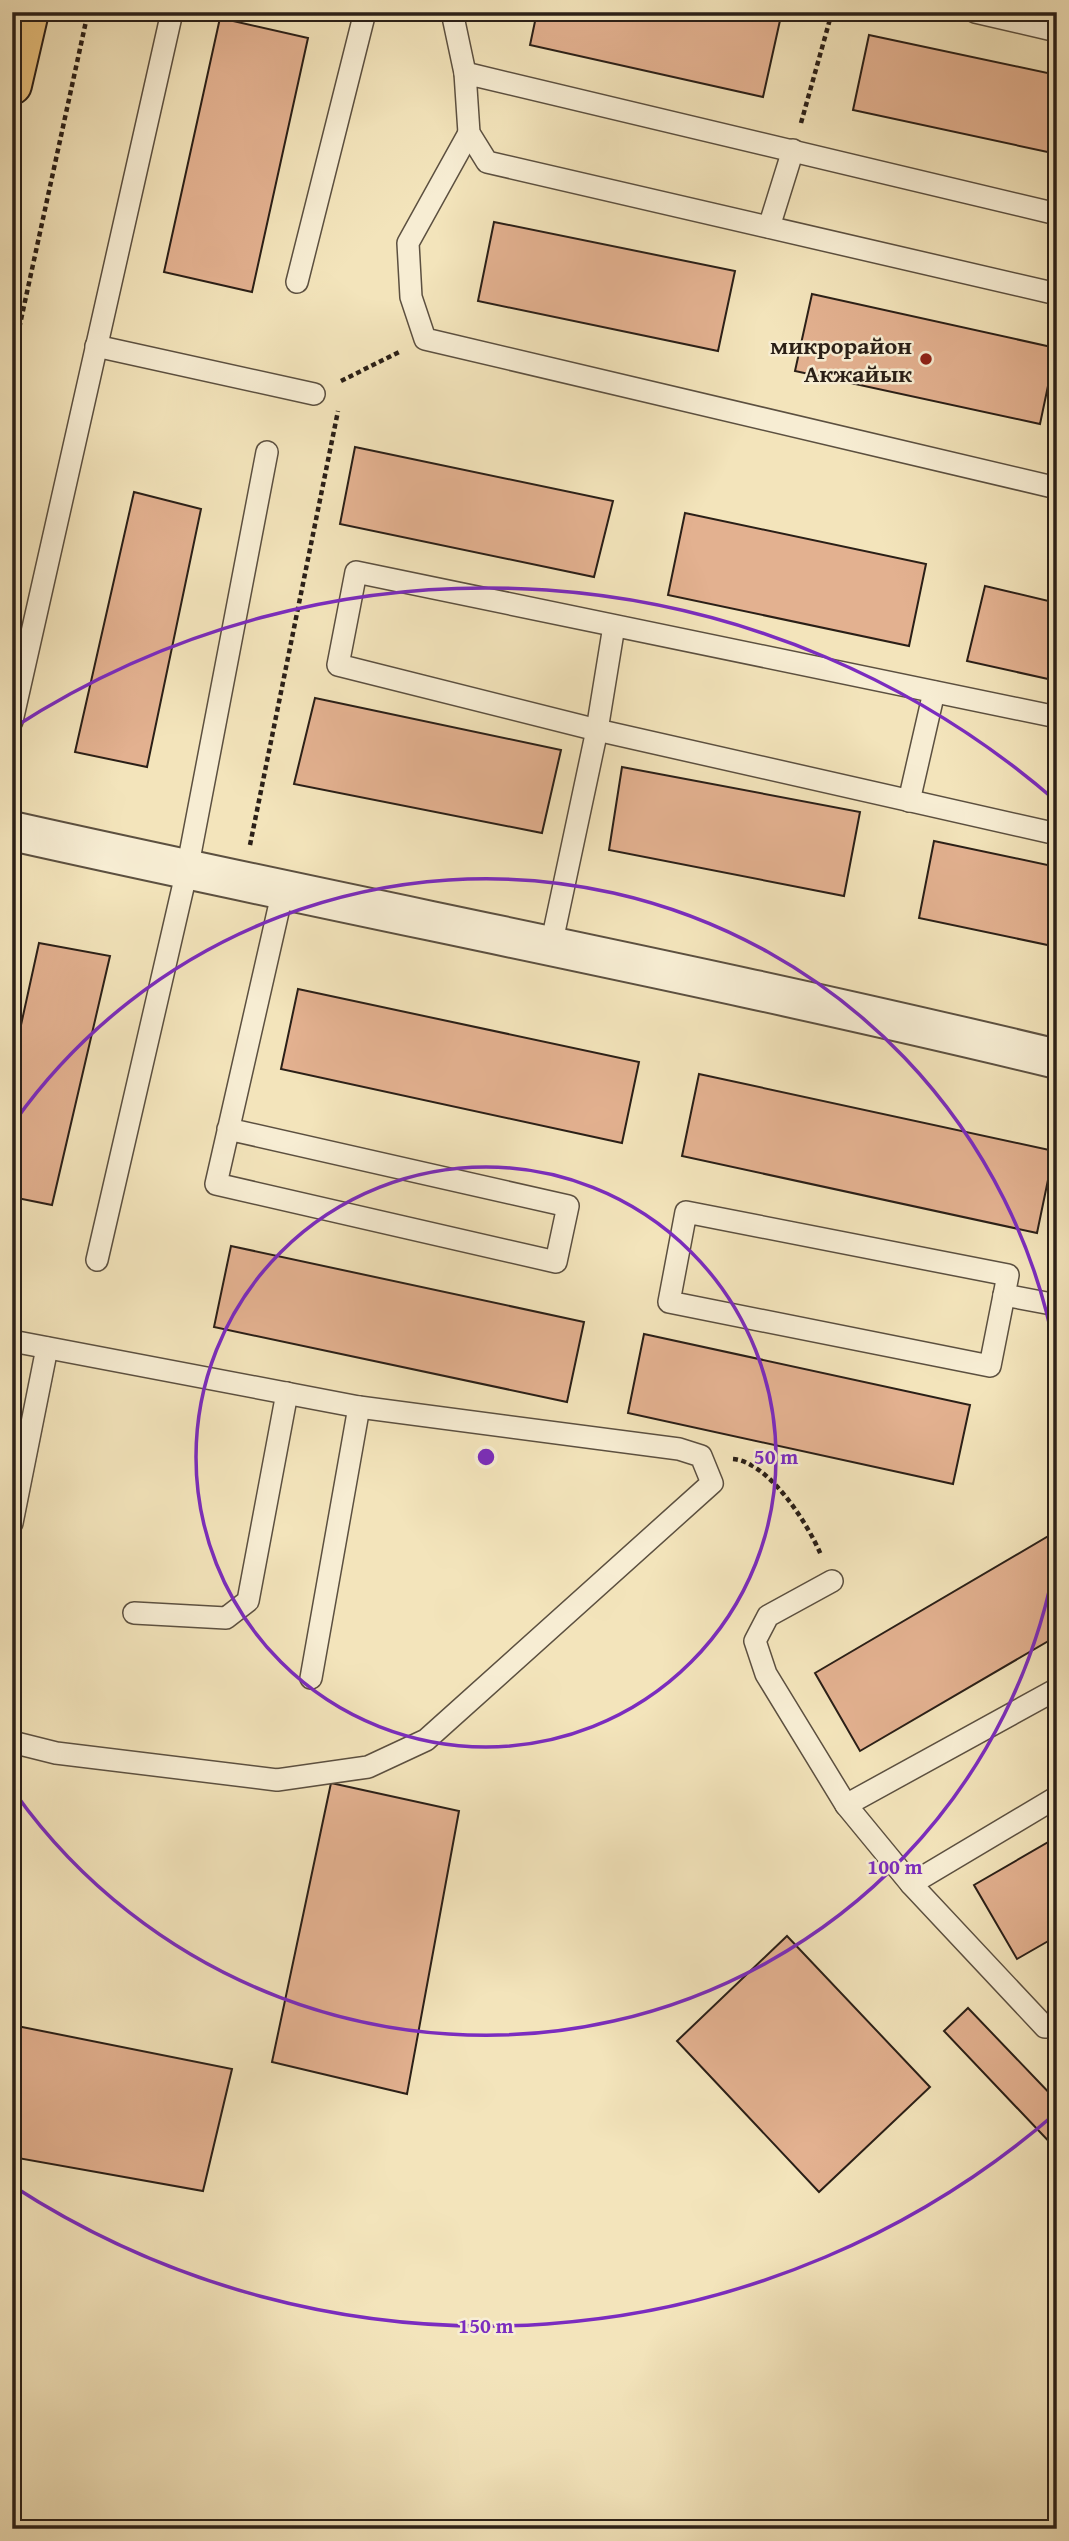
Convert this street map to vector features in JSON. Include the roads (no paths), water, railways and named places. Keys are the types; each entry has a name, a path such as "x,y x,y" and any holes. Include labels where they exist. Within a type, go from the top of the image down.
{"main road":[{"path":"12,85 29,12"}],"street":[{"path":"12,831 551,946 1057,1059"}],"lane":[{"path":"12,721 172,12"},
{"path":"298,282 365,12"},
{"path":"453,12 466,73 469,133 487,162 1057,294"},
{"path":"975,12 1057,31"},
{"path":"466,73 1057,214"},
{"path":"469,133 408,243 411,297 425,339 1057,488"},
{"path":"769,227 793,150"},
{"path":"96,345 314,394"},
{"path":"97,1260 187,870 267,452"},
{"path":"1057,717 356,572 338,665 597,730 1057,834"},
{"path":"551,946 597,730 614,625"},
{"path":"909,801 934,692"},
{"path":"228,1129 568,1206 556,1262 216,1184 228,1129 282,890"},
{"path":"686,1212 1008,1275 1004,1295 990,1366 669,1303 686,1212"},
{"path":"1004,1295 1057,1306"},
{"path":"12,1341 359,1407 679,1449 701,1456 712,1483 426,1741 368,1767 277,1780 56,1753 12,1742"},
{"path":"12,1523 47,1348"},
{"path":"134,1613 226,1618 248,1601 287,1393"},
{"path":"310,1678 359,1407"},
{"path":"832,1581 768,1616 754,1642 766,1674 846,1805 912,1884 1045,2027 1057,2027"},
{"path":"846,1805 1054,1698"},
{"path":"912,1884 1057,1797"}],"place":[{"name":"микрорайон Акжайык","path":"926,359"}]}
